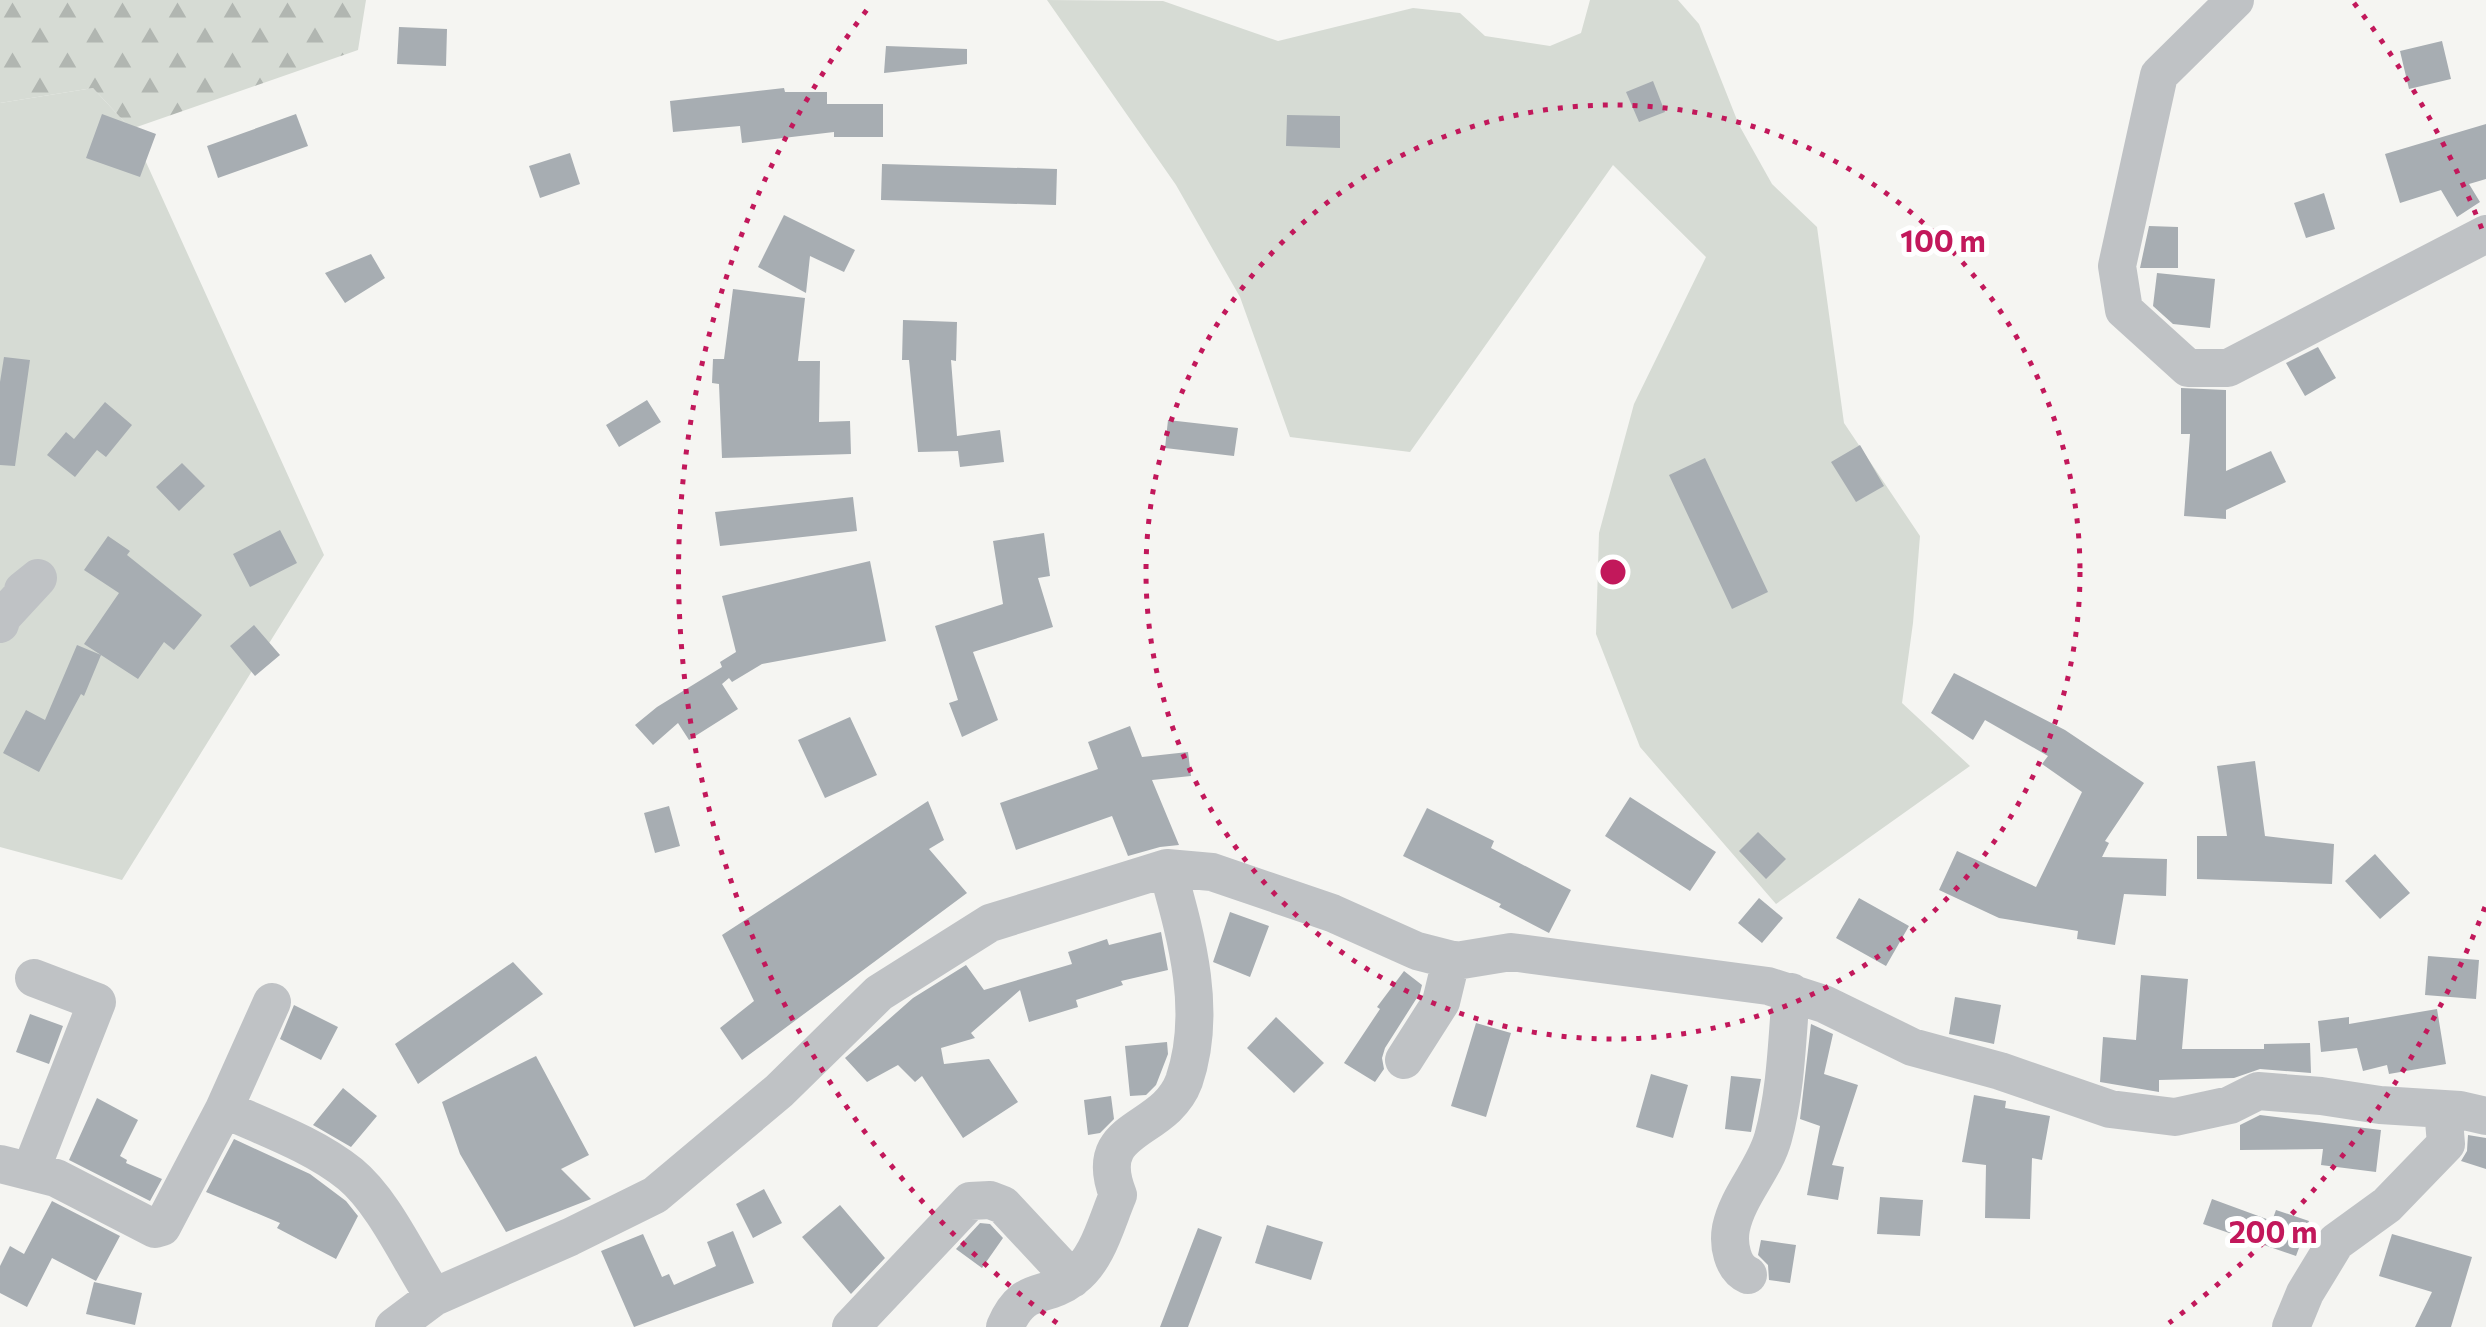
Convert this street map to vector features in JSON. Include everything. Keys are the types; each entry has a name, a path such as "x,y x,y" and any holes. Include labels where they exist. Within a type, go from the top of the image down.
{"street":[{"path":"2235,0 2159,76 2118,266 2124,310 2188,368 2228,368 2486,234"},
{"path":"0,624 38,578 23,590"},
{"path":"1005,1327 1014,1306 1032,1294 1072,1279 1096,1251 1118,1195 1109,1174 1113,1151 1133,1130 1164,1112 1183,1084 1193,1040 1193,982 1185,933 1167,868"},
{"path":"394,1327 434,1297 655,1195 779,1091 880,993 990,923 1167,868 1212,872 1332,913 1417,951 1456,961 1511,952 1768,986 1824,1004 1912,1047 2000,1070 2110,1109 2176,1117 2230,1105 2258,1091 2486,1116"},
{"path":"1404,1060 1441,1002 1449,969 1456,961"},
{"path":"34,978 97,1002 16,1167 56,1178 155,1229 162,1227 224,1109 272,1002"},
{"path":"1748,1276 1740,1272 1732,1252 1732,1228 1773,1139 1782,1092 1791,992"},
{"path":"224,1109 301,1144 351,1174 384,1213 406,1256 434,1297"},
{"path":"2291,1327 2305,1293 2336,1242 2387,1205 2446,1144 2442,1109"},
{"path":"851,1327 970,1201 990,1200 1003,1205 1072,1279"}],"green space":[{"path":"0,0 366,0 358,50 131,129 93,88 0,103"},
{"path":"1047,0 1163,1 1278,41 1413,8 1460,13 1485,36 1550,46 1581,33 1590,0 1678,0 1699,24 1739,125 1772,184 1817,227 1844,423 1920,536 1902,703 1970,766 1776,904 1640,747 1596,634 1599,533 1634,404 1706,257 1613,165 1410,452 1290,437 1240,297 1176,185"},
{"path":"93,88 131,129 324,555 122,880 0,847 0,103"}],"building":[{"path":"399,27 447,29 446,66 397,64"},
{"path":"2442,41 2451,79 2409,89 2400,51"},
{"path":"886,46 967,49 967,64 884,73"},
{"path":"1653,81 1665,112 1639,122 1626,92"},
{"path":"784,88 785,92 827,92 827,104 883,104 883,137 834,137 834,132 742,143 740,126 673,132 670,101"},
{"path":"102,114 156,134 140,177 86,158"},
{"path":"296,114 308,146 218,178 207,146"},
{"path":"1287,115 1340,116 1340,148 1286,146"},
{"path":"2486,124 2486,179 2469,184 2480,202 2457,217 2441,190 2400,203 2385,154"},
{"path":"570,153 580,184 540,198 529,166"},
{"path":"882,164 1057,169 1056,205 881,200"},
{"path":"2324,193 2335,229 2306,238 2294,203"},
{"path":"784,215 855,250 844,272 810,256 806,293 758,267"},
{"path":"2149,226 2178,227 2178,268 2140,268"},
{"path":"371,254 385,278 345,303 325,273"},
{"path":"2157,273 2215,279 2210,328 2173,324 2153,306"},
{"path":"733,289 805,298 798,361 820,361 819,422 850,421 851,454 722,458 719,384 712,383 713,359 724,359"},
{"path":"903,320 957,322 956,361 951,360 957,436 1000,430 1004,462 960,467 958,451 918,452 909,360 902,360"},
{"path":"2318,347 2336,378 2305,396 2286,363"},
{"path":"4,357 30,360 15,466 0,465 0,382"},
{"path":"2181,388 2226,390 2226,471 2271,451 2286,482 2226,510 2226,519 2184,516 2190,434 2181,434"},
{"path":"647,400 661,422 619,447 606,425"},
{"path":"105,402 132,425 106,457 97,450 75,477 47,455 66,432 74,439"},
{"path":"1168,420 1238,428 1234,456 1165,448"},
{"path":"1860,445 1884,486 1856,502 1831,462"},
{"path":"1705,458 1768,592 1732,609 1669,475"},
{"path":"182,463 205,486 179,511 156,487"},
{"path":"853,497 857,531 720,546 715,512"},
{"path":"280,530 297,563 250,587 233,554"},
{"path":"1044,533 1050,576 1038,578 1053,627 973,652 998,720 962,737 949,703 958,700 935,626 1003,604 993,541"},
{"path":"108,536 202,615 174,650 164,642 138,679 84,644 119,593 84,570"},
{"path":"870,561 886,641 762,664 732,682 729,678 722,684 738,709 689,740 678,723 653,745 635,725 722,667 720,662 736,652 722,596"},
{"path":"254,625 280,655 255,676 230,646"},
{"path":"77,645 101,655 84,696 81,694 39,772 3,753 26,710 45,720"},
{"path":"1954,673 2065,730 2144,783 2105,841 2109,843 2102,857 2167,859 2166,896 2124,894 2115,945 2077,939 2078,931 1999,918 1939,890 1957,851 2036,887 2082,792 2042,764 2048,756 1985,720 1973,740 1931,713"},
{"path":"850,717 877,775 825,798 798,740"},
{"path":"1130,726 1142,757 1188,752 1191,776 1152,780 1179,845 1128,856 1112,816 1016,850 1000,803 1098,769 1088,742"},
{"path":"2255,761 2265,836 2334,844 2332,884 2197,879 2197,836 2227,836 2217,766"},
{"path":"1630,797 1716,852 1690,891 1605,836"},
{"path":"928,801 944,840 929,849 967,893 742,1060 720,1028 754,1001 722,935"},
{"path":"669,806 680,846 655,853 644,813"},
{"path":"1427,808 1494,841 1491,848 1571,890 1549,933 1499,907 1501,904 1403,856"},
{"path":"1758,832 1786,859 1766,879 1739,851"},
{"path":"2375,854 2410,893 2380,919 2345,881"},
{"path":"1759,898 1783,918 1762,943 1738,923"},
{"path":"1859,898 1909,926 1886,966 1836,938"},
{"path":"1230,912 1269,926 1250,977 1213,962"},
{"path":"1161,932 1168,970 1121,981 1123,985 1076,1000 1078,1007 1029,1022 1020,990 971,1033 975,1038 941,1048 944,1064 989,1059 1018,1102 963,1138 922,1076 915,1082 898,1065 867,1082 845,1058 913,998 966,965 984,990 1072,964 1068,952 1107,939 1109,945"},
{"path":"2428,956 2479,960 2476,999 2425,995"},
{"path":"513,962 543,994 418,1084 395,1044"},
{"path":"1404,971 1422,985 1420,993 1385,1048 1384,1069 1375,1082 1344,1063"},
{"path":"2141,975 2188,979 2182,1049 2264,1049 2264,1044 2310,1043 2311,1073 2260,1069 2234,1078 2159,1080 2159,1092 2100,1082 2103,1037 2136,1040"},
{"path":"1955,997 2001,1005 1994,1044 1949,1034"},
{"path":"294,1005 338,1027 321,1060 280,1039"},
{"path":"2437,1009 2446,1064 2389,1074 2387,1065 2363,1071 2357,1048 2321,1052 2318,1021 2349,1017 2349,1024"},
{"path":"30,1014 63,1026 49,1064 16,1052"},
{"path":"1276,1017 1324,1063 1294,1093 1247,1048"},
{"path":"1476,1023 1511,1033 1486,1117 1451,1106"},
{"path":"1811,1024 1833,1034 1824,1074 1858,1085 1832,1165 1844,1167 1838,1200 1807,1195 1820,1126 1800,1119"},
{"path":"1167,1042 1168,1054 1156,1085 1146,1095 1130,1096 1125,1046"},
{"path":"536,1056 589,1155 561,1169 591,1199 506,1232 460,1154 442,1102"},
{"path":"1651,1074 1688,1085 1673,1138 1636,1127"},
{"path":"1731,1076 1761,1079 1751,1132 1725,1129"},
{"path":"343,1088 377,1116 351,1147 313,1125"},
{"path":"1974,1095 2006,1101 2005,1108 2050,1116 2042,1160 2032,1158 2030,1219 1985,1218 1986,1165 1962,1162"},
{"path":"1111,1096 1114,1119 1100,1133 1088,1135 1084,1100"},
{"path":"97,1098 138,1120 120,1156 126,1163 162,1179 150,1201 69,1160"},
{"path":"2260,1115 2381,1130 2376,1172 2321,1165 2323,1149 2240,1150 2240,1125"},
{"path":"2468,1135 2486,1138 2486,1169 2461,1161 2467,1151"},
{"path":"234,1139 310,1174 346,1201 358,1216 336,1259 277,1228 280,1223 206,1192"},
{"path":"764,1189 782,1223 753,1238 736,1204"},
{"path":"1880,1197 1923,1200 1920,1236 1877,1234"},
{"path":"2212,1199 2272,1221 2276,1210 2309,1221 2296,1256 2203,1224"},
{"path":"52,1201 120,1236 96,1281 52,1258 27,1307 0,1293 0,1266 10,1246 24,1254"},
{"path":"840,1205 885,1258 851,1294 802,1237"},
{"path":"980,1223 990,1224 1003,1238 982,1268 956,1249"},
{"path":"1267,1225 1323,1242 1311,1280 1255,1263"},
{"path":"1198,1228 1222,1237 1188,1327 1160,1327"},
{"path":"733,1231 754,1283 634,1327 601,1251 643,1234 662,1277 669,1274 674,1285 716,1266 707,1242"},
{"path":"2392,1234 2472,1257 2451,1327 2415,1327 2432,1292 2379,1276"},
{"path":"1761,1240 1796,1245 1790,1283 1769,1280 1768,1265 1758,1255"},
{"path":"94,1282 142,1293 135,1325 86,1314"}]}
